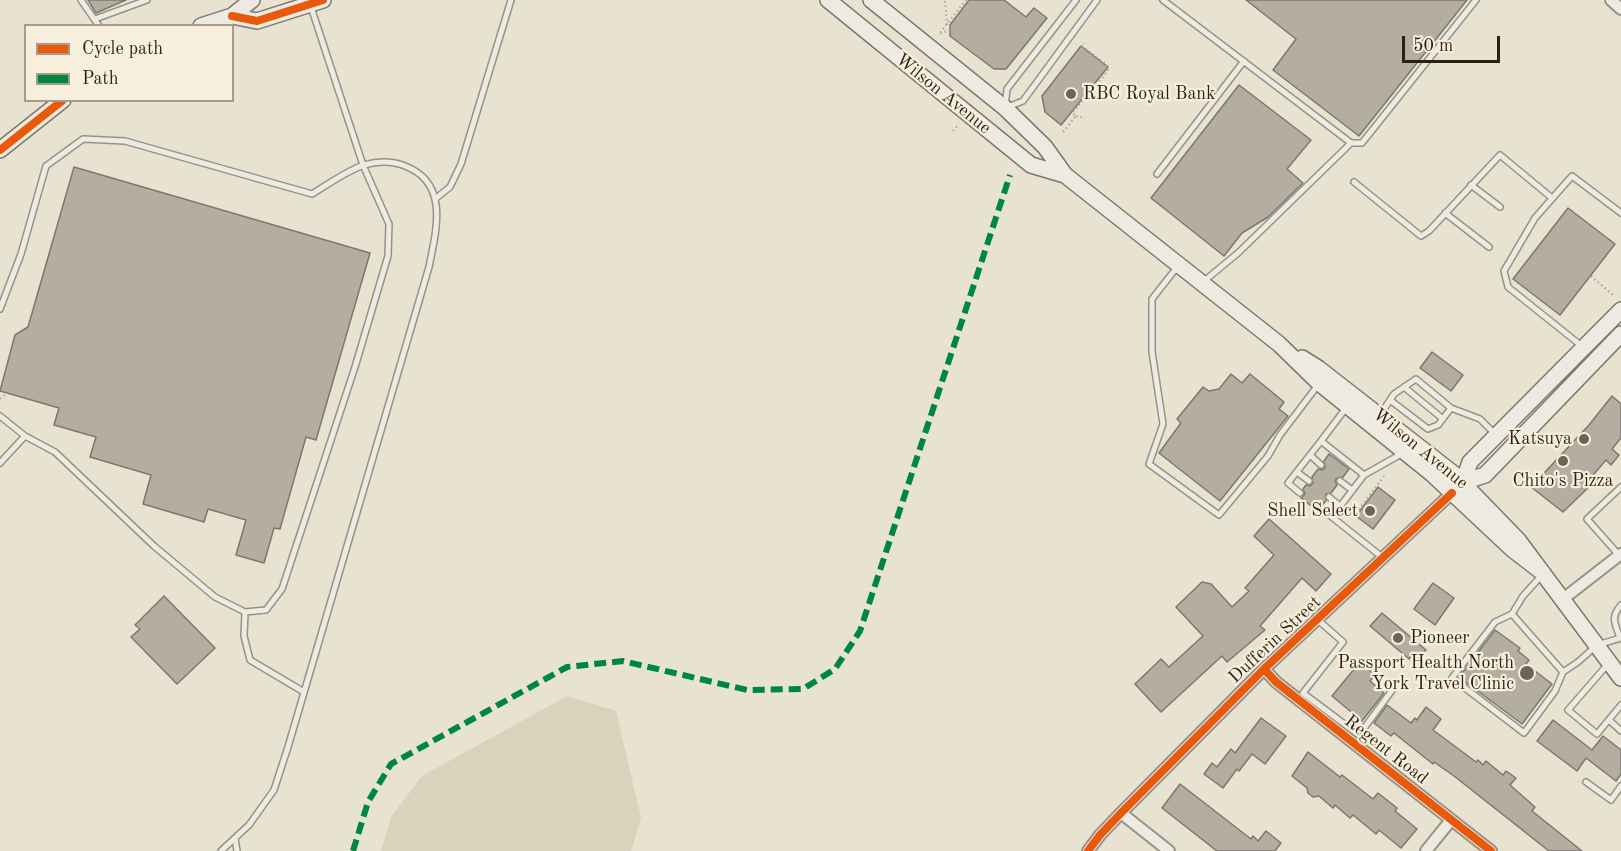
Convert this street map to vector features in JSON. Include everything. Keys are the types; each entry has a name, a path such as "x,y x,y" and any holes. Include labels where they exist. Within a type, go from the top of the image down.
{"main road":[{"path":"207,24 232,16 252,0"},
{"name":"Wilson Avenue","path":"828,0 1031,165 1065,175"},
{"name":"Wilson Avenue","path":"871,0 1005,108 1045,147 1065,175 1279,344 1319,383 1404,452 1458,487"},
{"path":"232,16 257,21 314,1"},
{"path":"0,150 60,102"},
{"path":"987,131 1005,108"},
{"name":"Dufferin Street","path":"1458,487 1470,462 1585,348 1618,303"},
{"name":"Dufferin Street","path":"1458,487 1485,474 1621,334"},
{"name":"Wilson Avenue","path":"1279,344 1318,368 1380,416 1458,487 1512,549 1543,573 1618,671"}],"street":[{"path":"1611,0 1621,9"},
{"name":"Dufferin Street","path":"1088,851 1121,813 1264,669 1384,559 1458,487"},
{"path":"1563,599 1620,554"},
{"name":"Regent Road","path":"1264,669 1276,682 1357,739 1451,820 1491,851"},
{"path":"1121,813 1169,851"},
{"path":"1426,851 1451,820"}],"lane":[{"path":"81,0 98,24"},
{"path":"94,19 147,0"},
{"path":"435,199 450,187 461,164 511,0"},
{"path":"1076,0 1007,89 1005,108 1023,101 1097,0"},
{"path":"1163,0 1351,143 1362,143 1476,0"},
{"path":"1172,6 1177,0"},
{"path":"0,416 25,436 55,452 154,546 215,597 245,612 266,610 282,589 355,367 388,256 389,224 363,165 314,1"},
{"path":"1157,174 1244,61"},
{"path":"0,309 21,254 46,166 83,139 125,141 312,194 363,165 384,161 417,172 430,186 437,204 437,224 429,267 274,790 249,825 221,851"},
{"path":"1202,283 1238,253 1351,143"},
{"path":"1354,182 1421,236 1500,155 1552,198"},
{"path":"1585,348 1508,287 1504,271 1535,218 1572,176 1621,213"},
{"path":"1471,185 1500,207"},
{"path":"1445,213 1489,247"},
{"path":"1179,265 1152,299 1152,352 1163,424 1149,464 1219,515 1268,456 1280,435 1319,383"},
{"path":"1380,416 1394,394 1416,379 1451,408 1480,419 1497,435"},
{"path":"1404,387 1443,419"},
{"path":"1390,400 1428,429 1438,424 1451,408"},
{"path":"1300,493 1288,483 1347,406"},
{"path":"0,463 25,436"},
{"path":"1321,441 1364,475"},
{"path":"1332,517 1364,475 1404,452"},
{"path":"1310,455 1321,465"},
{"path":"1297,472 1309,481"},
{"path":"1340,481 1352,490"},
{"path":"1620,554 1587,519 1621,487"},
{"path":"1329,497 1340,506"},
{"path":"1320,508 1384,559"},
{"path":"1543,573 1523,596 1512,614 1495,622 1452,678 1524,733 1555,691 1563,672 1597,645 1620,638 1614,614 1621,605"},
{"path":"245,612 244,636 250,660 304,692"},
{"path":"1512,614 1563,672"},
{"path":"1318,620 1343,642 1303,693 1318,710"},
{"path":"1618,671 1568,710 1597,734 1621,705"},
{"path":"1357,739 1393,689"},
{"path":"1608,720 1621,731"},
{"path":"1586,782 1611,801 1621,786"},
{"path":"235,838 237,851"}],"path":[{"path":"945,0 947,25"},
{"path":"950,30 939,34 966,0"},
{"path":"1084,44 1082,46 1107,65 1108,71 1072,113 1085,118"},
{"path":"1063,132 1076,116"},
{"path":"1591,276 1618,303"},
{"path":"0,399 7,393"},
{"path":"1356,513 1386,474"}],"shaded area":[{"path":"567,696 616,711 641,818 631,851 381,851 391,817 422,776"}],"building":[{"path":"88,0 126,0 96,13"},
{"path":"969,0 1004,0 1026,17 1034,8 1047,18 1006,69 994,69 950,36 950,25"},
{"path":"1246,0 1467,0 1359,136 1273,70 1296,39"},
{"path":"1081,46 1108,67 1061,125 1045,112 1042,96"},
{"path":"1239,85 1311,140 1287,169 1303,183 1268,217 1242,233 1224,256 1151,198"},
{"path":"74,167 370,253 316,440 306,437 280,529 274,528 264,563 236,555 246,520 208,509 204,522 143,504 151,475 90,457 96,437 54,425 59,408 0,391 15,335 28,327"},
{"path":"1568,208 1615,244 1560,315 1513,279"},
{"path":"1432,352 1463,375 1451,391 1420,368"},
{"path":"1231,374 1242,383 1250,374 1284,402 1279,409 1288,416 1220,501 1159,453 1181,423 1177,419 1203,387 1209,391 1219,389"},
{"path":"1612,396 1621,404 1621,438 1612,449 1619,455 1611,465 1606,460 1588,481 1592,484 1563,512 1531,487 1589,425"},
{"path":"1329,454 1349,469 1343,477 1337,478 1335,481 1337,485 1331,493 1326,494 1326,501 1318,504 1315,509 1301,498 1305,494 1303,489 1306,485 1310,486 1313,483 1312,477 1318,469 1325,468 1324,461"},
{"path":"1378,487 1395,500 1373,529 1356,516"},
{"path":"1269,519 1331,574 1316,591 1302,578 1260,626 1265,630 1227,662 1222,656 1161,712 1135,684 1161,659 1169,667 1203,636 1176,607 1202,582 1211,584 1232,607 1249,591 1245,588 1274,555 1254,536"},
{"path":"1433,583 1454,598 1435,625 1414,609"},
{"path":"164,596 215,648 177,684 131,637 140,629 135,625"},
{"name":"Pioneer","path":"1382,613 1426,650 1418,660 1412,655 1409,659 1370,626"},
{"path":"1495,630 1520,648 1518,651 1529,660 1526,664 1552,684 1522,724 1459,677"},
{"path":"1360,662 1375,675 1370,681 1384,693 1362,721 1332,696"},
{"path":"1387,705 1411,723 1415,718 1417,720 1426,707 1441,719 1433,730 1476,762 1478,760 1483,765 1486,761 1503,775 1506,771 1516,778 1510,785 1535,807 1532,811 1582,851 1549,851 1454,776 1434,762 1433,764 1394,733 1391,736 1374,723"},
{"path":"1261,718 1286,736 1265,764 1252,754 1223,788 1204,774 1212,763 1217,767 1231,749 1235,753"},
{"path":"1553,720 1592,750 1603,736 1621,750 1621,774 1616,781 1586,758 1577,771 1537,741"},
{"path":"1308,752 1373,799 1378,793 1397,808 1395,811 1417,829 1401,848 1379,830 1376,834 1353,815 1350,818 1335,805 1333,808 1319,796 1313,797 1308,793 1307,788 1292,776"},
{"path":"1180,784 1251,839 1253,836 1258,841 1266,831 1281,843 1275,851 1217,851 1162,808"}],"marked path":[{"path":"353,851 368,802 391,764 567,667 623,661 747,690 803,689 835,669 860,631 1010,175"}],"cycle path":[{"path":"232,16 257,21 323,0"},
{"path":"0,150 60,102"},
{"path":"1088,851 1121,813 1264,669 1452,493"},
{"path":"1264,669 1276,682 1491,851"}],"place":[{"name":"RBC Royal Bank","path":"1071,94"},
{"name":"Katsuya","path":"1584,439"},
{"name":"Chito's Pizza","path":"1563,461"},
{"name":"Shell Select","path":"1370,511"},
{"name":"Pioneer","path":"1398,638"},
{"name":"Passport Health North York Travel Clinic","path":"1527,673"}]}
